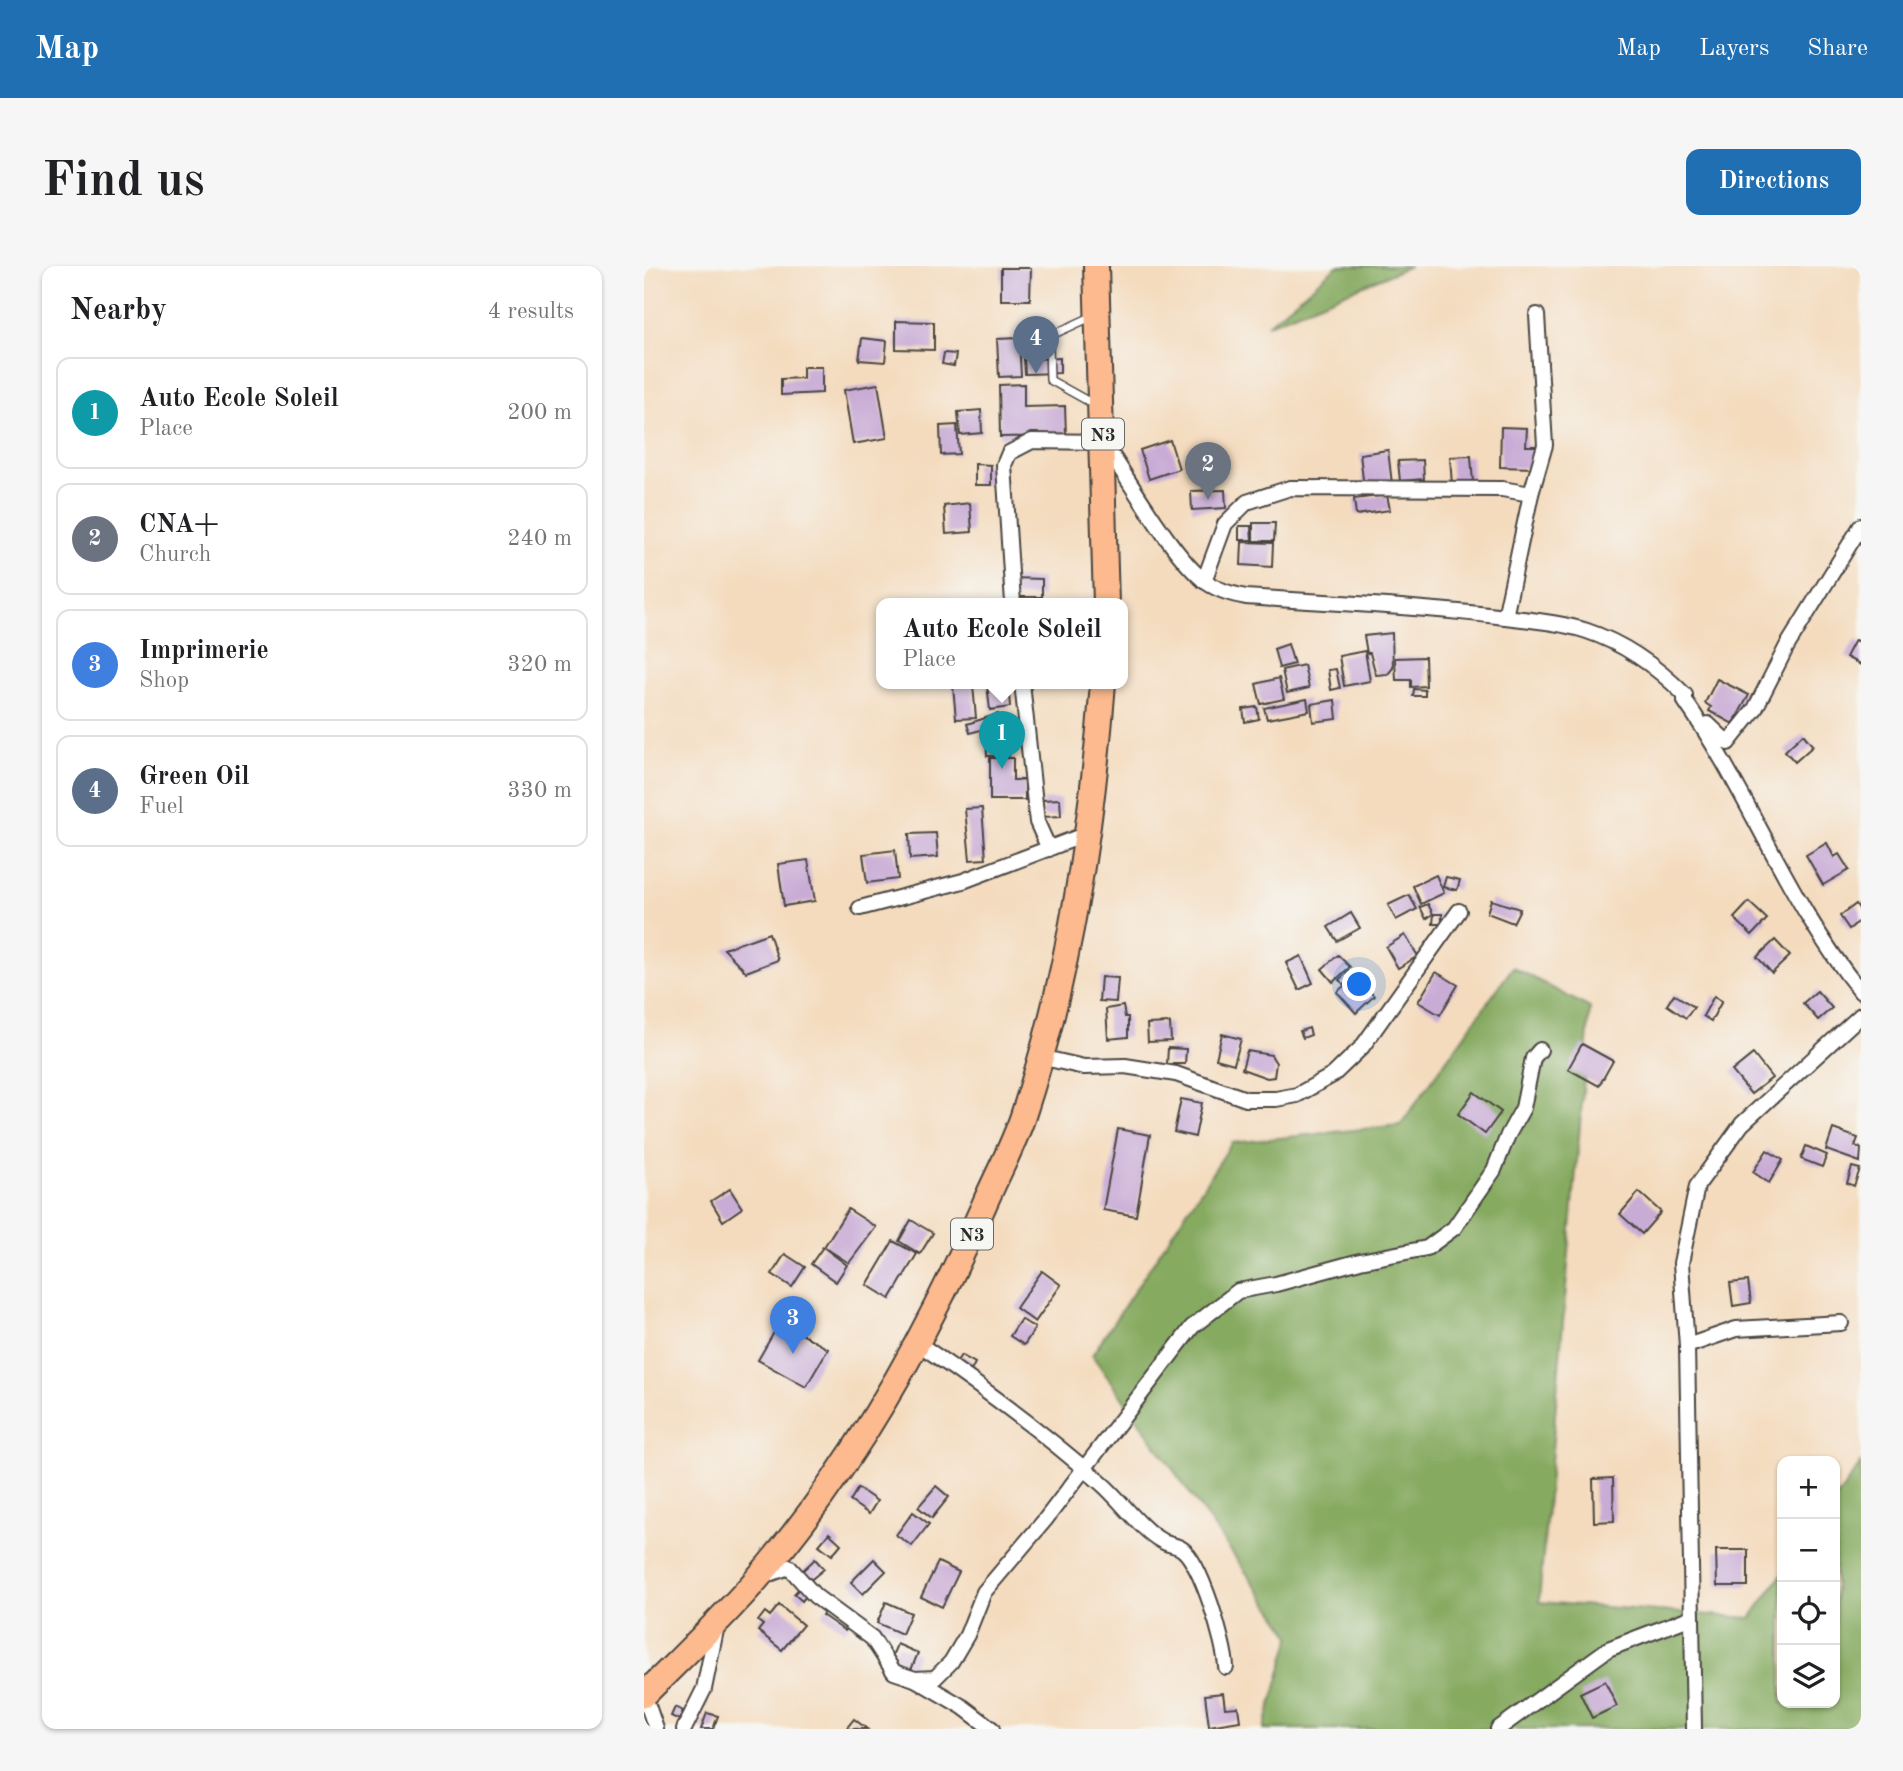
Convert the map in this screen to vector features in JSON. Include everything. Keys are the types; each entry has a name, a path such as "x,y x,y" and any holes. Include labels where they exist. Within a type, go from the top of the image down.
{"highway":[{"name":"N3","path":"1096,266 1106,598"},
{"name":"N3","path":"644,1694 756,1579 820,1496 919,1344 951,1281 1016,1134 1064,967 1084,835 1101,689"}],"street":[{"path":"1505,617 1531,494 1545,445 1537,315"},
{"path":"1013,598 1003,466 1009,453 1032,441 1103,442 1187,563 1205,581 1223,592 1246,597 1441,609 1505,617 1563,625 1613,642 1663,673 1685,695 1685,701 1718,748 1801,909 1861,992"},
{"path":"1205,581 1225,524 1247,502 1290,488 1502,489 1531,494"},
{"path":"1685,701 1728,743 1755,709 1787,646 1860,529"},
{"path":"1023,689 1037,822 1049,849"},
{"path":"860,908 963,881 1084,835"},
{"path":"1040,1057 1084,1067 1125,1066 1176,1074 1246,1099 1276,1099 1297,1094 1333,1074 1362,1047 1459,911"},
{"path":"1694,1729 1687,1346 1681,1263 1697,1186 1742,1124 1861,1016"},
{"path":"915,1679 935,1678 951,1662 967,1635 984,1592 1084,1470 1192,1326 1238,1291 1276,1284 1360,1261 1427,1248 1454,1228 1494,1170 1507,1135 1523,1108 1533,1058 1540,1050"},
{"path":"1687,1346 1737,1329 1841,1323"},
{"path":"919,1344 1003,1402 1084,1470 1161,1541 1183,1549 1194,1565 1210,1602 1226,1653 1226,1667"},
{"path":"756,1579 789,1567 815,1596 872,1638 894,1672 915,1679 963,1707 992,1729"},
{"path":"1498,1729 1608,1649 1692,1617"},
{"path":"684,1729 704,1689 718,1620"},
{"path":"644,1694 656,1729"}],"lane":[{"path":"1097,315 1054,334 1049,345 1050,380 1055,386 1102,408"}],"green space":[{"path":"1337,266 1410,266 1267,325"},
{"path":"1513,967 1590,1008 1539,1602 1751,1618 1777,1581 1777,1708 1840,1708 1840,1493 1861,1463 1861,1729 1264,1729 1291,1636 1092,1355 1232,1143 1400,1125"}],"building":[{"path":"1001,268 1031,268 1030,300 1001,300"},
{"path":"896,321 934,322 934,350 896,349"},
{"path":"862,338 887,341 885,362 859,360"},
{"path":"1019,338 1021,376 999,377 997,339"},
{"path":"944,353 956,354 954,366 942,364"},
{"path":"1060,358 1060,373 1025,374 1024,359"},
{"path":"803,367 822,367 822,393 781,395 781,379 803,378"},
{"path":"878,384 887,438 853,444 844,390"},
{"path":"1024,384 1024,407 1065,406 1066,436 1000,437 999,385"},
{"path":"981,410 982,433 960,435 958,412"},
{"path":"957,425 959,454 941,455 940,426"},
{"path":"1501,427 1527,428 1526,446 1537,446 1536,468 1500,467"},
{"path":"1170,440 1179,469 1149,479 1140,450"},
{"path":"1388,450 1392,484 1364,488 1360,454"},
{"path":"1471,456 1473,483 1452,485 1450,457"},
{"path":"1423,460 1424,479 1400,481 1398,461"},
{"path":"975,464 991,465 991,485 975,485"},
{"path":"1225,490 1226,508 1192,510 1191,491"},
{"path":"1387,495 1390,510 1356,515 1354,499"},
{"path":"970,503 972,532 946,534 944,506"},
{"path":"1253,523 1275,523 1274,541 1253,541"},
{"path":"1239,526 1251,526 1252,540 1239,540"},
{"path":"1242,542 1273,543 1272,567 1241,565"},
{"path":"1013,578 1042,579 1042,597 1013,597"},
{"path":"1392,633 1393,668 1388,674 1376,675 1370,653 1367,653 1364,636"},
{"path":"1855,640 1861,643 1861,665 1846,657"},
{"path":"1288,644 1294,664 1279,668 1274,649"},
{"path":"1365,651 1370,681 1344,686 1339,656"},
{"path":"1425,657 1426,686 1411,687 1411,680 1396,680 1395,658"},
{"path":"1304,665 1309,688 1287,693 1282,670"},
{"path":"1336,669 1340,688 1331,690 1328,670"},
{"path":"1279,678 1284,699 1261,704 1256,684"},
{"path":"1717,679 1749,695 1733,724 1709,711 1711,707 1705,703"},
{"path":"953,689 973,689 976,718 956,719"},
{"path":"988,689 1008,689 1010,707 990,710"},
{"path":"1414,689 1425,690 1425,696 1413,696"},
{"path":"1307,699 1309,711 1267,719 1264,708"},
{"path":"1335,700 1337,719 1313,722 1311,704"},
{"path":"1257,707 1259,719 1245,722 1243,709"},
{"path":"998,714 1001,724 970,733 967,724"},
{"path":"1008,733 1009,755 987,756 986,734"},
{"path":"1803,734 1813,746 1795,762 1785,751"},
{"path":"990,758 1013,758 1013,780 1025,780 1025,800 990,800"},
{"path":"1060,799 1061,816 1043,817 1042,800"},
{"path":"982,808 986,859 970,860 965,809"},
{"path":"936,833 938,857 910,859 909,834"},
{"path":"1827,843 1834,857 1839,854 1849,870 1823,885 1806,855"},
{"path":"895,850 898,879 867,883 863,854"},
{"path":"808,860 815,901 784,906 778,864"},
{"path":"1436,875 1444,893 1421,904 1413,886"},
{"path":"1446,877 1460,880 1457,890 1443,887"},
{"path":"1409,895 1417,909 1396,920 1388,905"},
{"path":"1491,900 1520,909 1513,923 1487,913"},
{"path":"1749,902 1767,919 1752,935 1734,918"},
{"path":"1428,904 1433,914 1426,919 1420,907"},
{"path":"1856,904 1861,912 1861,920 1849,929 1840,916"},
{"path":"1351,913 1360,928 1337,941 1328,927"},
{"path":"1434,914 1442,914 1442,924 1433,924"},
{"path":"769,933 778,960 746,972 724,949"},
{"path":"1405,935 1418,956 1398,968 1386,947"},
{"path":"1775,940 1790,956 1772,973 1757,957"},
{"path":"1338,955 1350,967 1333,982 1322,969"},
{"path":"1301,956 1313,983 1299,990 1286,963"},
{"path":"1349,971 1353,976 1348,982 1355,975 1374,996 1356,1013 1337,992 1345,985 1339,980"},
{"path":"1436,972 1458,985 1440,1015 1418,1002"},
{"path":"1101,977 1118,978 1116,1002 1099,1001"},
{"path":"1817,991 1832,1008 1818,1020 1803,1003"},
{"path":"1674,994 1694,1007 1686,1018 1667,1005"},
{"path":"1714,996 1722,1001 1711,1021 1703,1016"},
{"path":"1123,1006 1125,1017 1128,1017 1128,1037 1108,1039 1106,1009"},
{"path":"1170,1023 1171,1041 1148,1042 1147,1024"},
{"path":"1309,1028 1311,1035 1303,1038 1300,1031"},
{"path":"1222,1034 1241,1039 1234,1064 1216,1059"},
{"path":"1582,1044 1613,1061 1599,1086 1568,1069"},
{"path":"1168,1048 1186,1049 1185,1064 1167,1064"},
{"path":"1247,1051 1271,1055 1276,1063 1274,1077 1267,1078 1242,1069"},
{"path":"1753,1054 1772,1078 1751,1094 1732,1071"},
{"path":"1474,1092 1501,1112 1485,1134 1458,1114"},
{"path":"1181,1099 1202,1103 1195,1137 1174,1132"},
{"path":"1118,1129 1150,1135 1136,1216 1103,1210"},
{"path":"1833,1129 1858,1138 1855,1146 1861,1148 1860,1162 1826,1150"},
{"path":"1806,1146 1827,1155 1822,1167 1801,1159"},
{"path":"1767,1150 1783,1160 1769,1183 1753,1172"},
{"path":"1852,1167 1860,1169 1854,1186 1847,1183"},
{"path":"730,1189 742,1208 723,1221 711,1201"},
{"path":"1639,1192 1661,1212 1642,1234 1620,1214"},
{"path":"848,1209 876,1227 849,1263 824,1247"},
{"path":"911,1220 933,1233 920,1254 899,1241"},
{"path":"893,1241 917,1254 890,1299 867,1285"},
{"path":"823,1247 847,1265 836,1282 811,1264"},
{"path":"785,1254 805,1267 792,1287 772,1274"},
{"path":"1042,1271 1061,1285 1035,1322 1016,1308"},
{"path":"1748,1281 1751,1303 1733,1306 1730,1283"},
{"path":"1021,1319 1035,1328 1024,1345 1010,1336"},
{"path":"780,1322 828,1349 806,1387 758,1360"},
{"path":"961,1355 975,1363 969,1375 954,1366"},
{"path":"1613,1478 1614,1521 1594,1522 1593,1479"},
{"path":"936,1486 949,1497 932,1518 918,1507"},
{"path":"858,1488 877,1501 869,1514 850,1501"},
{"path":"913,1512 929,1524 912,1546 896,1535"},
{"path":"829,1533 841,1544 832,1555 819,1545"},
{"path":"1716,1550 1748,1550 1748,1586 1717,1586"},
{"path":"815,1559 824,1569 808,1582 800,1573"},
{"path":"874,1559 886,1571 863,1594 851,1582"},
{"path":"938,1562 959,1572 942,1607 921,1597"},
{"path":"805,1582 812,1589 802,1601 794,1594"},
{"path":"886,1602 911,1613 902,1634 877,1623"},
{"path":"779,1605 803,1625 782,1650 758,1631 763,1625 758,1621 765,1612 770,1616"},
{"path":"827,1607 851,1623 845,1631 822,1615"},
{"path":"897,1644 918,1653 907,1680 886,1671"},
{"path":"1605,1681 1617,1706 1592,1718 1580,1693"},
{"path":"1223,1693 1225,1708 1238,1707 1240,1721 1209,1726 1205,1695"},
{"path":"675,1707 683,1711 679,1720 671,1716"},
{"path":"707,1713 718,1716 713,1729 701,1729"},
{"path":"854,1719 867,1729 846,1729"}],"place":[{"name":"Green Oil","path":"1036,374"},
{"name":"CNA+","path":"1208,500"},
{"name":"Auto Ecole Soleil","path":"1002,769"},
{"name":"Imprimerie","path":"793,1354"}]}
